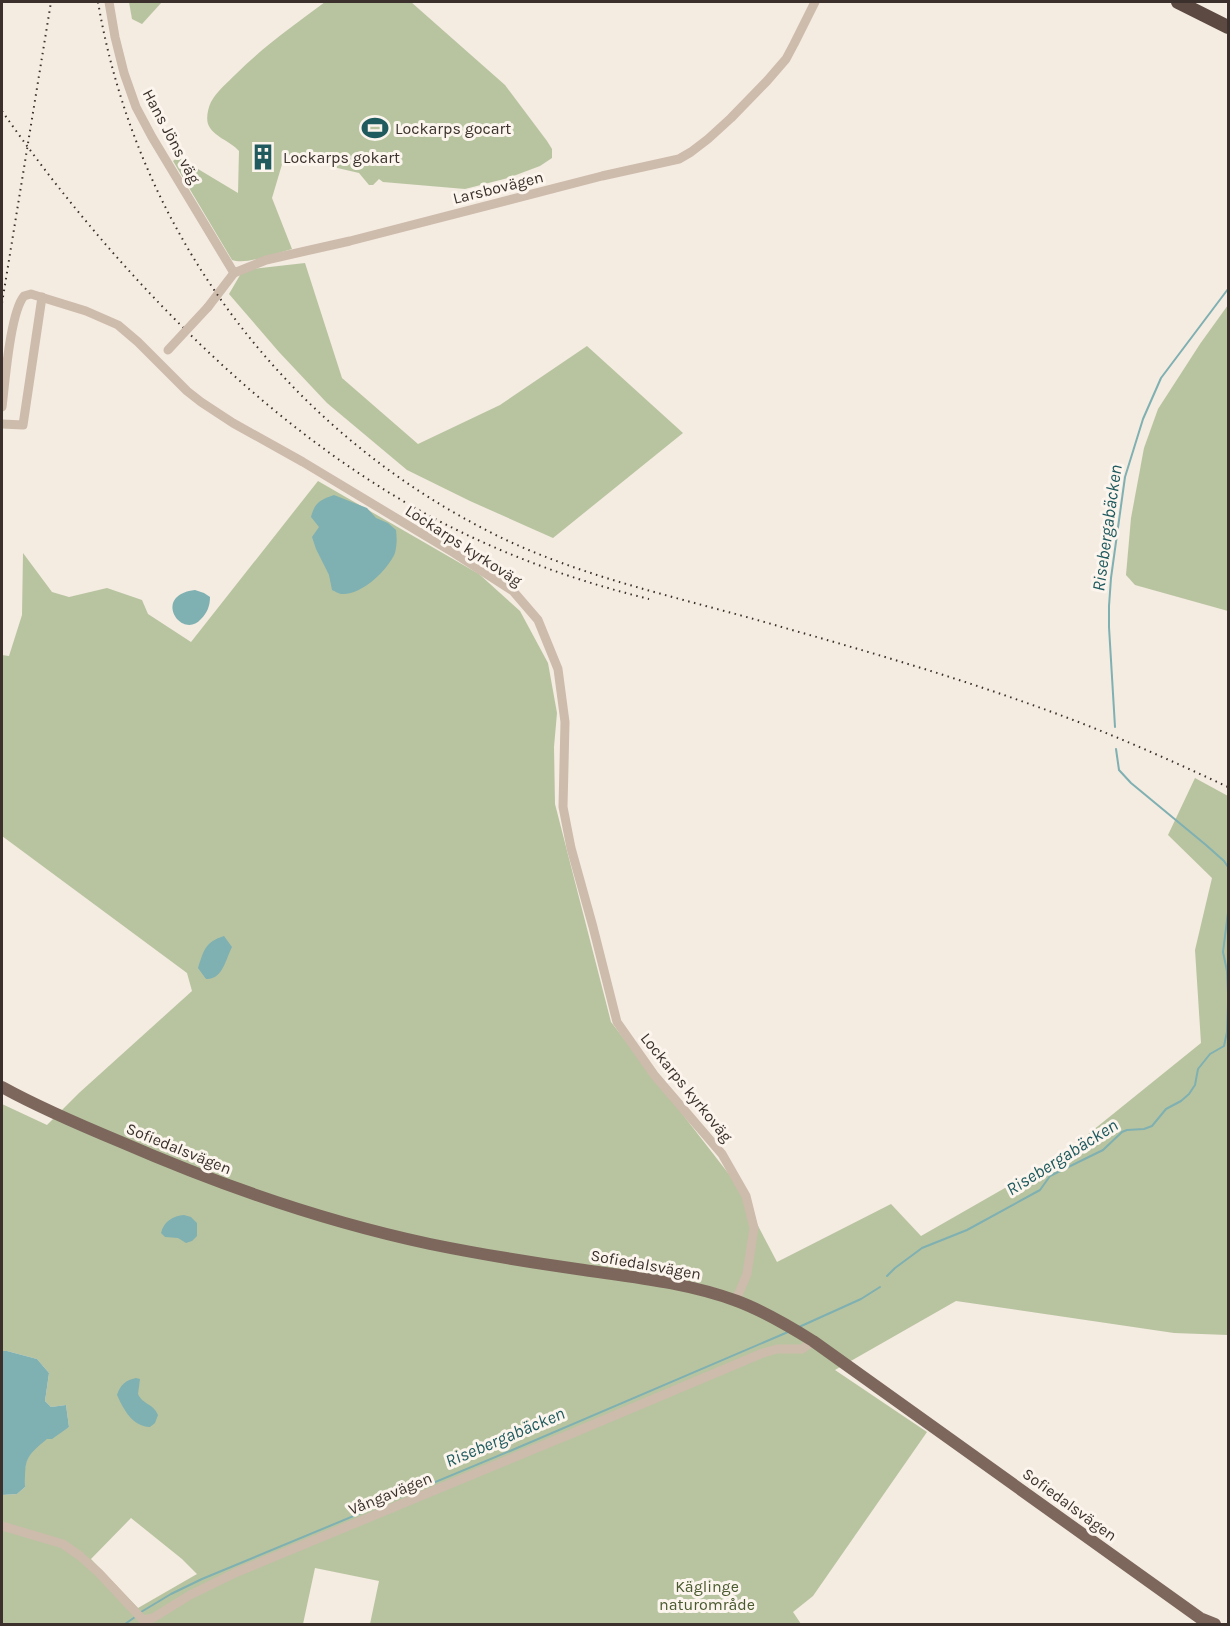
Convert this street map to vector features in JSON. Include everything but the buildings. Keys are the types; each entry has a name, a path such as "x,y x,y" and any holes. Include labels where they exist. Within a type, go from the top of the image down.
{"highway":[{"path":"1178,2 1228,27"}],"main road":[{"name":"Sofiedalsvägen","path":"2,1088 31,1104 188,1171 244,1192 332,1220 428,1243 501,1257 682,1285 753,1307 810,1339 1198,1621 1215,1624"}],"street":[{"name":"Hans Jöns väg","path":"109,2 122,64 136,107 234,273"},
{"name":"Larsbovägen","path":"234,273 266,260 679,159 708,139 767,81 786,58 815,2"},
{"path":"159,362 208,308 234,273"},
{"path":"2,407 18,305 27,294 42,297 23,425 2,424"},
{"name":"Lockarps kyrkoväg","path":"42,297 86,311 118,325 201,402 454,553 513,591 538,620 558,669 566,722 563,807 571,848 617,1022 655,1076 722,1154 746,1196 754,1228 747,1274 736,1300"},
{"name":"Vångavägen","path":"2,1526 63,1544 99,1573 141,1622 153,1618 190,1595 235,1573 763,1353 777,1349 802,1349 810,1339"}],"green space":[{"path":"129,2 162,2 142,24 132,19"},
{"name":"Lockarps gocart","path":"325,2 411,2 505,85 547,141 552,149 552,158 540,166 508,178 465,189 383,182 379,179 373,185 369,185 359,173 290,157 283,161 272,198 292,249 254,260 232,260 173,161 178,157 238,193 239,151 210,128 207,119 211,102 222,87 257,55"},
{"path":"305,263 342,378 418,444 500,405 587,346 683,433 553,538 470,501 407,470 327,403 229,294 243,270"},
{"path":"1228,305 1228,611 1135,585 1126,575 1131,518 1144,448 1158,409"},
{"name":"Käglinge naturområde","path":"318,481 479,574 520,611 548,663 557,713 554,747 555,804 611,1022 735,1182 777,1262 891,1204 921,1236 1061,1156 1201,1043 1195,950 1212,878 1168,835 1195,778 1228,796 1228,1335 1174,1333 956,1301 835,1370 927,1432 813,1596 793,1612 801,1624 370,1624 379,1581 315,1568 303,1624 2,1624 2,1495 17,1494 25,1487 25,1466 33,1450 56,1433 69,1427 66,1405 51,1407 45,1401 49,1373 37,1359 2,1351 2,1104 47,1125 192,991 187,973 2,836 2,655 9,656 22,615 23,553 52,592 69,597 107,588 142,600 148,614 191,642","holes":["131,1518 197,1574 138,1608 91,1559"]}],"water":[{"path":"334,495 367,508 376,518 388,523 396,530 395,553 386,567 373,581 349,594 341,594 332,590 329,575 312,537 319,527 311,517 314,508 322,500"},
{"path":"195,590 210,597 209,606 201,619 193,624 186,624 174,615 173,607 175,600 182,594"},
{"path":"224,936 232,947 226,962 216,976 206,979 198,968 204,952 209,944"},
{"path":"184,1215 191,1217 197,1223 197,1236 192,1241 186,1243 178,1238 165,1237 161,1233 169,1220"},
{"path":"2,1351 37,1359 49,1373 45,1401 51,1407 66,1405 69,1427 52,1439 47,1439 30,1455 25,1470 25,1487 17,1494 2,1495"},
{"path":"136,1378 140,1379 138,1394 140,1398 158,1415 155,1423 150,1427 133,1420 117,1395 124,1384"}],"waterway":[{"name":"Risebergabäcken","path":"1115,727 1109,606 1125,477 1143,419 1161,378 1228,289"},
{"name":"Risebergabäcken","path":"1116,749 1119,770 1131,783 1206,845 1228,867"},
{"name":"Risebergabäcken","path":"1228,912 1223,952 1228,994"},
{"name":"Risebergabäcken","path":"887,1276 922,1248 967,1230 1040,1190 1050,1176 1103,1150 1122,1132 1152,1126 1166,1109 1189,1094 1195,1085 1198,1069 1210,1054 1224,1046 1228,1003"},
{"name":"Risebergabäcken","path":"799,1327 861,1299 880,1287"},
{"name":"Risebergabäcken","path":"141,1612 202,1579 788,1332"},
{"name":"Risebergabäcken","path":"125,1624 135,1617"}],"railway":[{"path":"2,303 51,2"},
{"path":"98,2 118,88 148,171 188,248 236,320 292,386 356,445 427,496 504,539 572,567 849,646 975,685 1086,725 1228,787"},
{"path":"2,111 89,225 137,280 188,333 242,383 299,430 357,472 417,509 473,538 559,573 649,599"}],"place":[{"name":"Lockarps gocart","path":"375,128"},
{"name":"Lockarps gokart","path":"263,157"}]}
